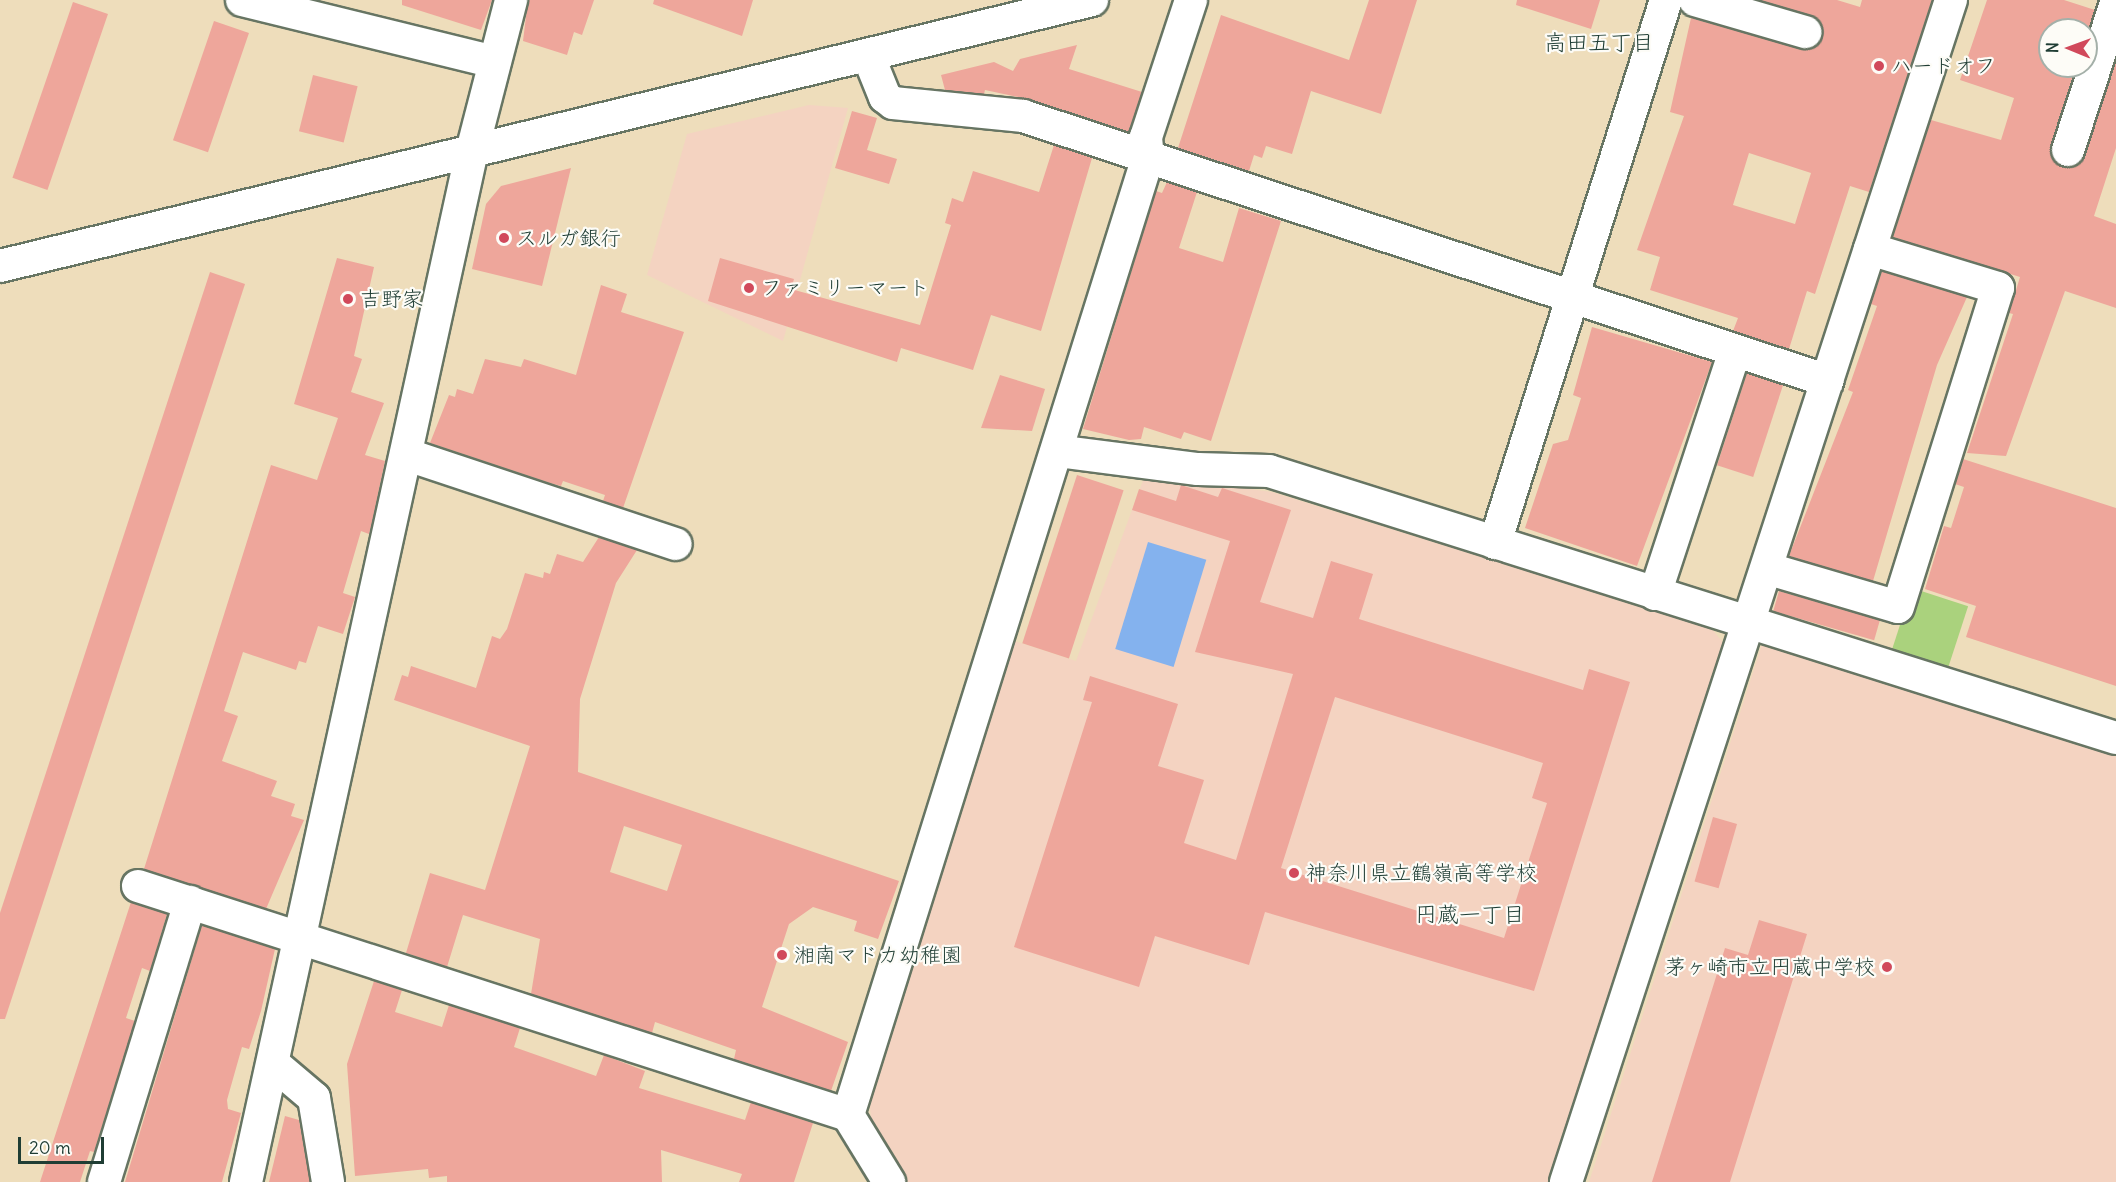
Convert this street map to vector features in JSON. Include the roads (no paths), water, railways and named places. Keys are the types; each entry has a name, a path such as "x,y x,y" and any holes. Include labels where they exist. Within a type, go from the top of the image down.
{"street":[{"path":"242,0 494,62"},
{"path":"246,1182 303,939 471,155 511,0"},
{"path":"0,266 471,155 1092,0"},
{"path":"848,1115 1148,157 1146,137 1191,0"},
{"path":"1495,543 1666,0"},
{"path":"1695,0 1805,33"},
{"path":"1566,1182 1750,619 1769,568 1951,0"},
{"path":"2068,150 2116,3"},
{"path":"868,55 885,98 893,103 1023,116 1828,381"},
{"path":"1769,568 1898,607 1998,288 1870,249"},
{"path":"1655,594 1731,363"},
{"path":"1057,451 1198,469 1269,471 1655,594 1750,619 2116,738"},
{"path":"408,455 676,544"},
{"path":"138,886 848,1115 889,1182"},
{"path":"104,1182 190,902"},
{"path":"275,1065 314,1098 328,1182"}],"water":[{"path":"1148,542 1206,560 1174,667 1115,649"}],"place":[{"name":"ハードオフ","path":"1879,66"},
{"name":"スルガ銀行","path":"504,238"},
{"name":"ファミリーマート","path":"749,288"},
{"name":"吉野家","path":"348,299"},
{"name":"神奈川県立鶴嶺高等学校","path":"1294,873"},
{"name":"湘南マドカ幼稚園","path":"782,955"},
{"name":"茅ヶ崎市立円蔵中学校","path":"1887,967"}],"district":[{"name":"高田五丁目","path":"1599,43"},
{"name":"円蔵一丁目","path":"1470,915"}]}
